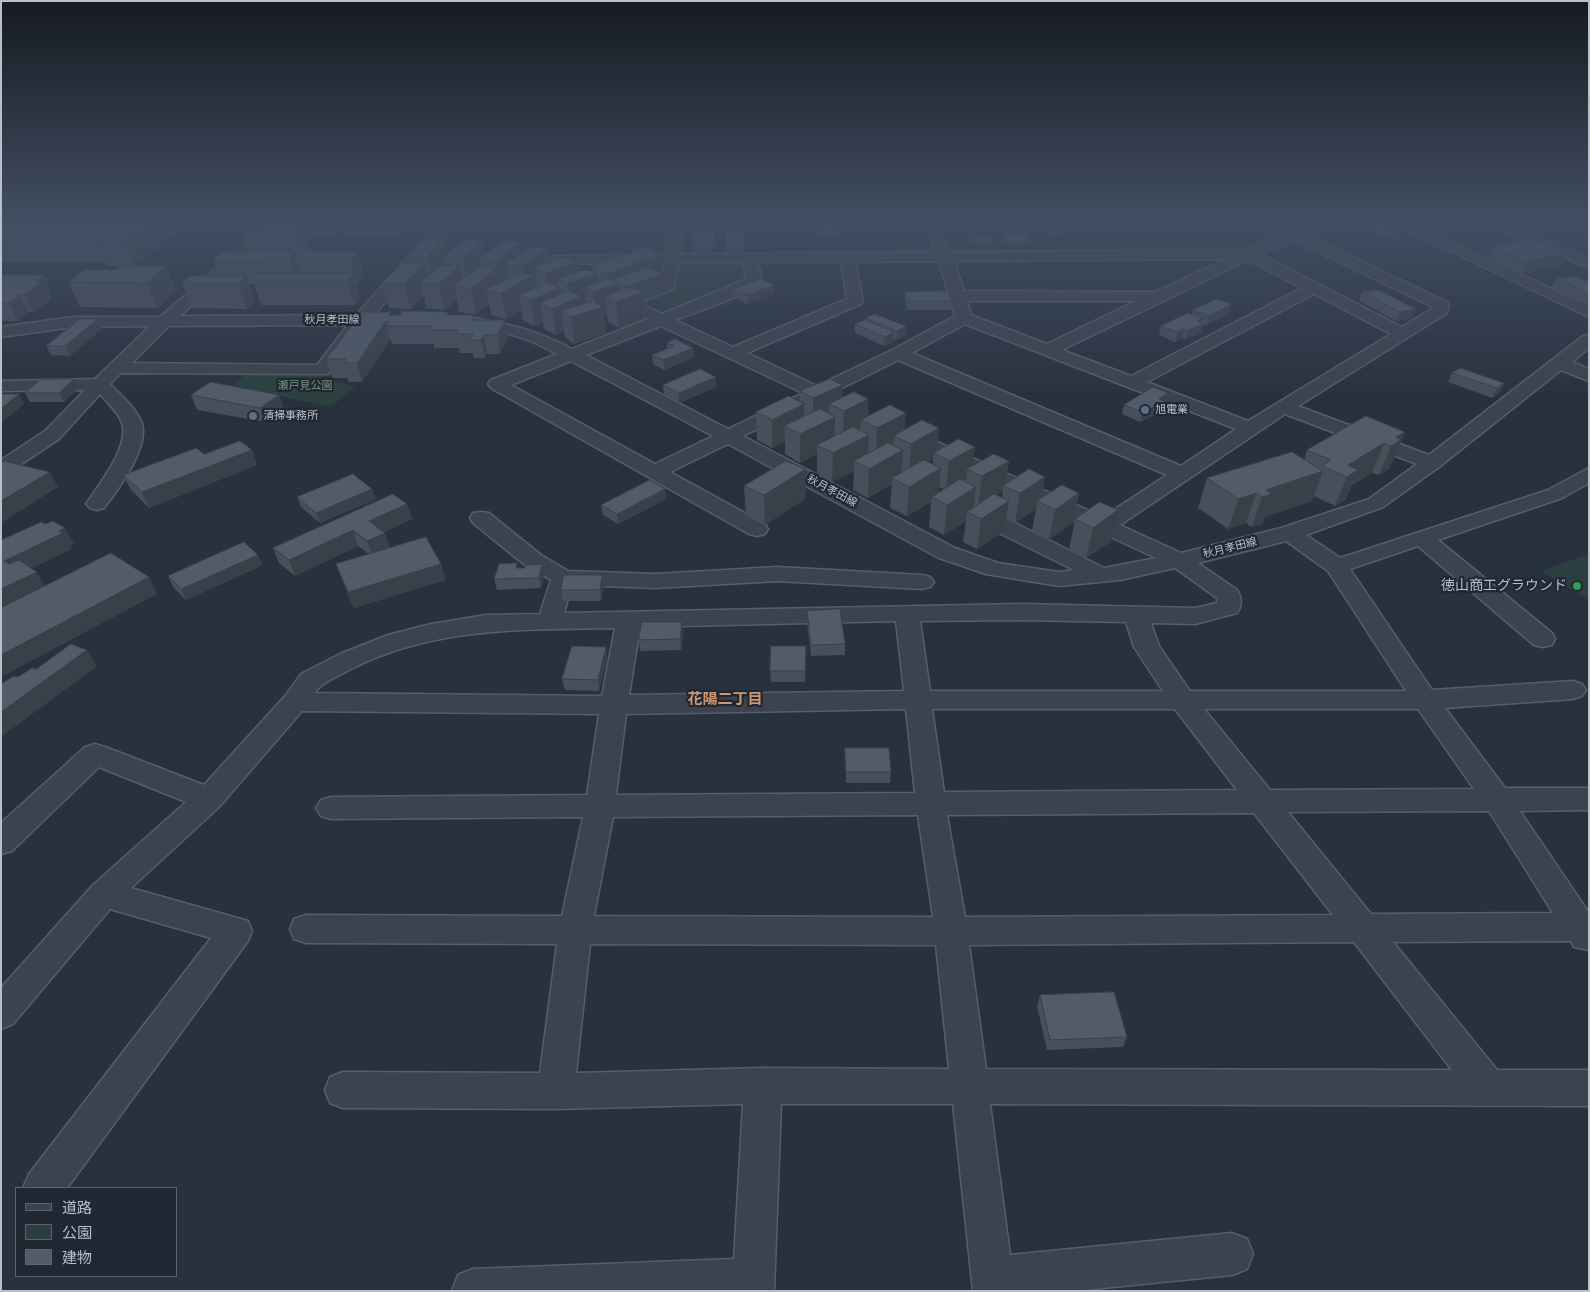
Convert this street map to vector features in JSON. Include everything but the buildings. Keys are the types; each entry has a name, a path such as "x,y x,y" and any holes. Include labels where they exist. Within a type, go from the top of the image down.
{"street":[{"path":"1,469 52,435 116,368 209,282"},
{"path":"116,368 322,370 393,282"},
{"path":"625,302 668,286 669,282"},
{"path":"752,282 735,291 497,384 756,529"},
{"path":"733,353 855,302 851,282"},
{"path":"954,282 964,318"},
{"path":"1048,350 1187,282"},
{"path":"1303,282 1402,333"},
{"path":"1103,527 1250,428 1441,310 1441,305 1393,282"},
{"path":"1526,282 1589,312"},
{"path":"1133,382 1314,288"},
{"path":"598,290 852,409"},
{"path":"958,296 1158,296"},
{"path":"654,472 728,436 785,418 817,392 898,354 964,318 1250,428"},
{"name":"秋月孝田線","path":"1,332 73,322 166,320 405,321"},
{"name":"秋月孝田線","path":"455,322 513,329 537,337 947,553 994,569 1059,579 1102,575 1178,560 1289,533 1376,503 1432,463 1589,340"},
{"path":"898,354 1183,474"},
{"path":"1560,363 1589,376"},
{"path":"5,389 100,384"},
{"path":"97,504 117,471 133,435 132,423 100,384"},
{"path":"1285,408 1432,463"},
{"path":"1,1013 104,894 209,799 295,702 310,680 349,660 397,641 460,626 550,621 1022,612 1195,616 1229,608 1229,596 1178,560 1103,527 888,426"},
{"path":"1337,566 1424,539 1555,494 1589,474"},
{"path":"952,501 1102,575"},
{"path":"481,518 533,560 563,578 656,581 777,574 922,582"},
{"path":"1289,533 1337,566 1426,700 1497,799 1585,932"},
{"path":"1424,539 1543,639"},
{"path":"550,621 563,578"},
{"path":"907,613 920,700 931,804 952,930 993,1284 1232,1254"},
{"path":"1136,616 1147,647 1182,700 1487,1086"},
{"path":"556,1091 575,931 600,806 614,704 629,619"},
{"path":"295,702 614,704 920,700 1426,700 1573,690"},
{"path":"1,842 95,754 209,799"},
{"path":"330,808 1589,799"},
{"path":"44,1187 236,931 104,894"},
{"path":"306,929 575,931 1361,927 1585,932"},
{"path":"343,1090 556,1091 763,1086 1487,1086 1589,1088"},
{"path":"473,1290 753,1285 763,1086"}],"green space":[{"path":"675,282 744,282 664,315 637,301 671,289"},
{"name":"瀬戸見公園","path":"248,372 325,372 320,379 356,386 331,407 233,386"},
{"name":"徳山商工グラウンド","path":"1589,554 1589,600 1541,571"}],"place":[{"name":"旭電業","path":"1145,410"},
{"name":"清掃事務所","path":"253,416"},
{"name":"徳山商工グラウンド","path":"1577,586"}],"district":[{"name":"花陽二丁目","path":"725,699"}]}
